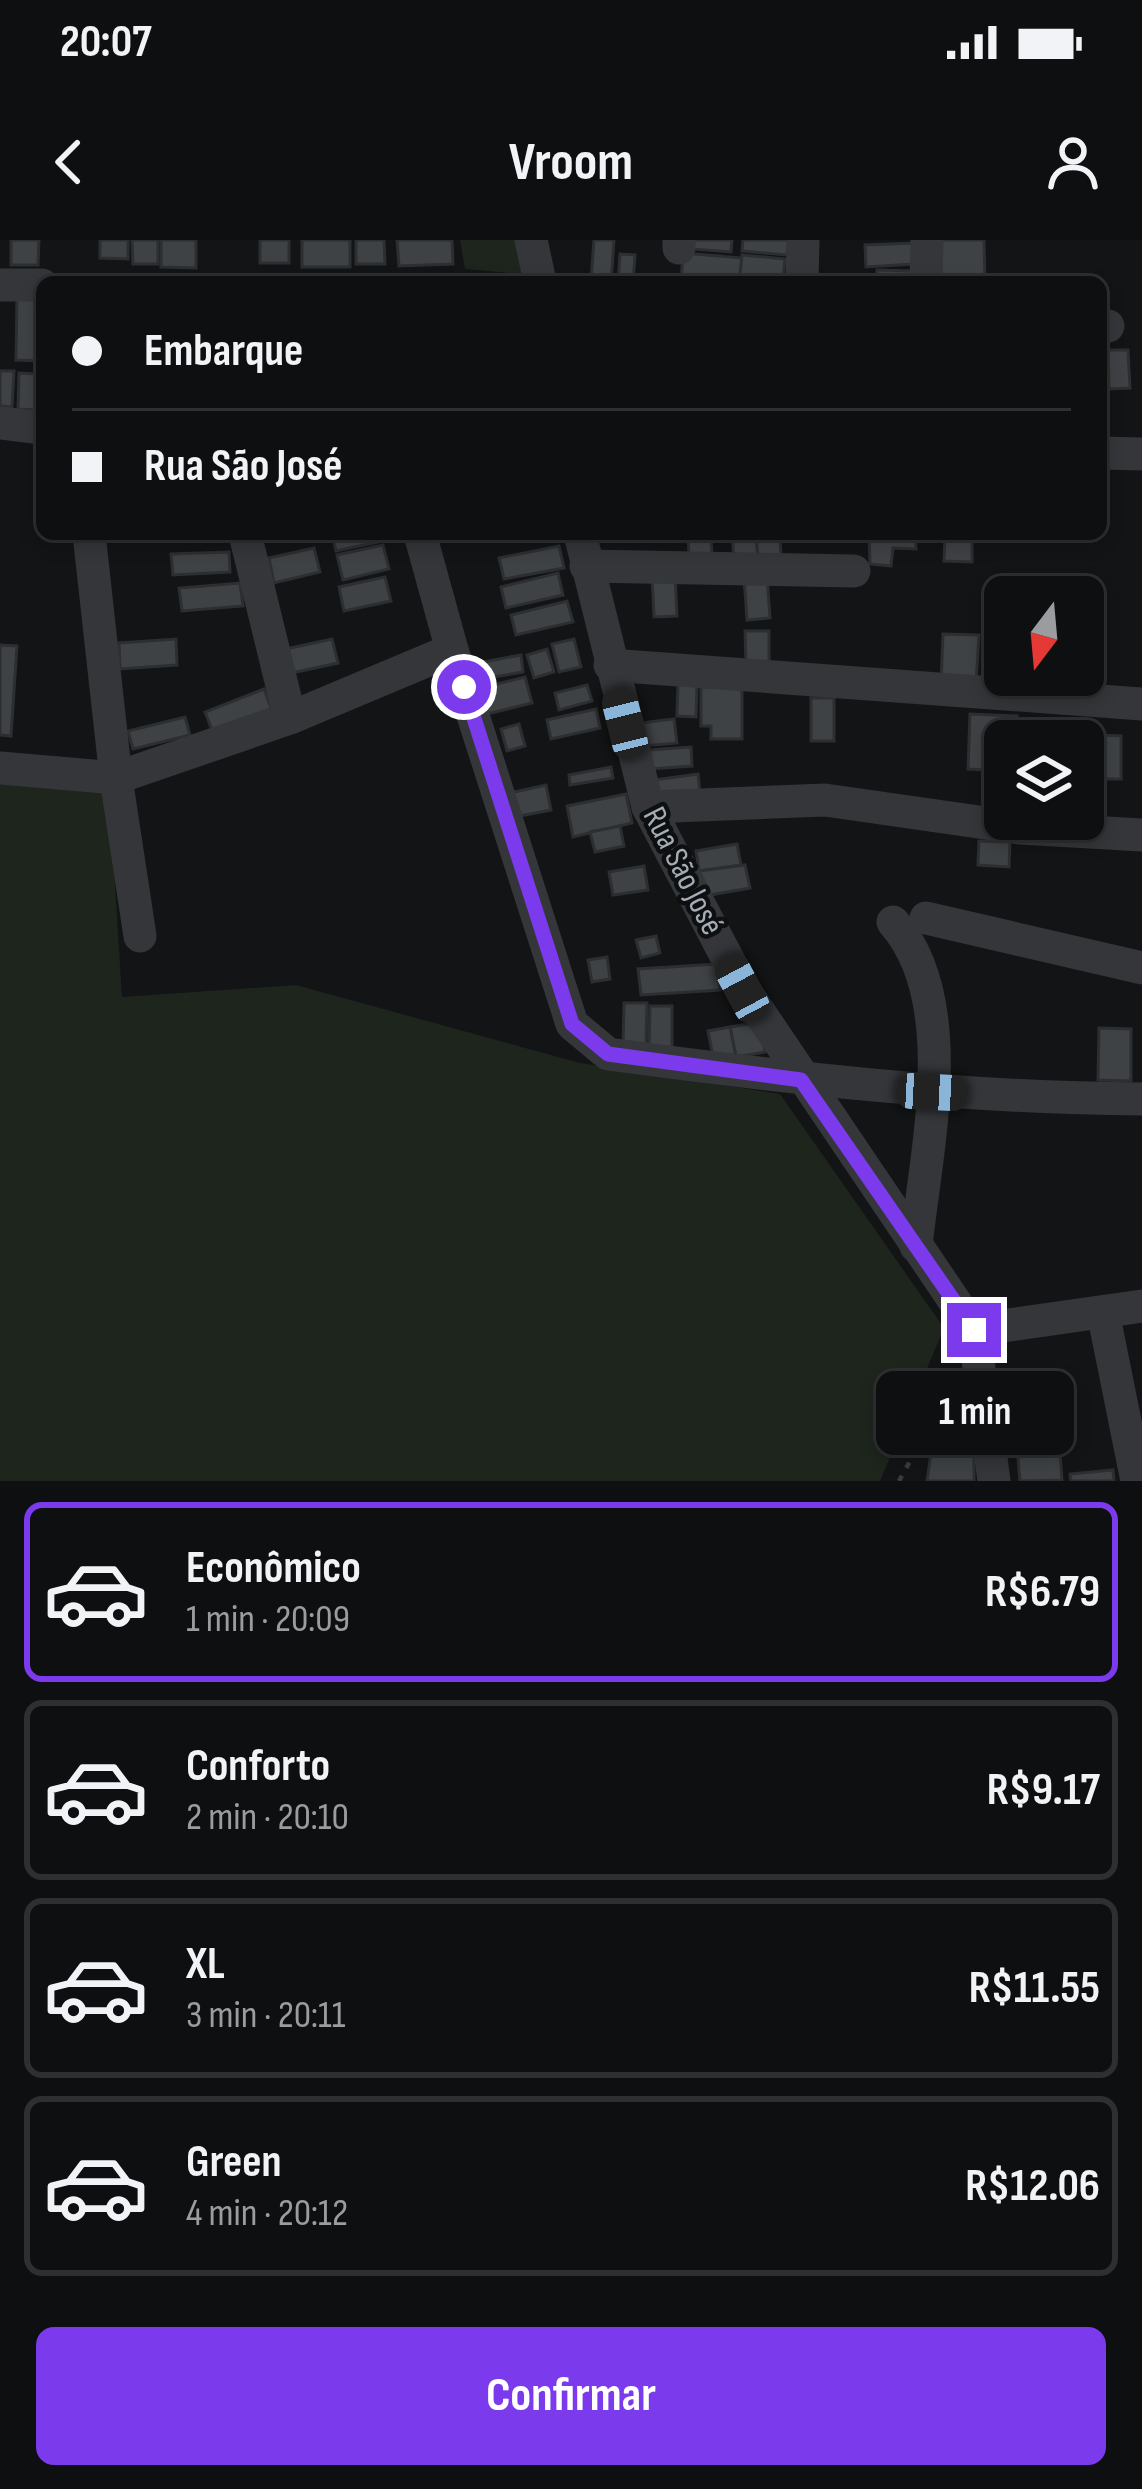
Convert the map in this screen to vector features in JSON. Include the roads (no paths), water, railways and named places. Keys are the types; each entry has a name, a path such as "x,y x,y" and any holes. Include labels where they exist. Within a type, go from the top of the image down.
{"street":[{"path":"531,240 539,276"},
{"path":"802,276 803,240"},
{"path":"926,276 927,240"},
{"path":"0,285 36,285"},
{"path":"0,423 36,427"},
{"path":"1107,453 1141,454"},
{"path":"90,540 116,778 140,936"},
{"path":"246,540 290,718"},
{"path":"422,540 452,650 572,1024 608,1054 932,1092 1142,1099"},
{"path":"583,550 854,571"},
{"name":"Rua São José","path":"583,550 648,806 742,988 974,1330"},
{"path":"0,768 116,778 290,718 452,650"},
{"path":"610,664 1142,704"},
{"path":"648,806 825,800 1020,828 1142,835"},
{"path":"916,1246 932,1092 926,974 911,942 910,920 1142,968"},
{"path":"994,1481 974,1330 1142,1306"},
{"path":"1103,1312 1137,1481"}]}
